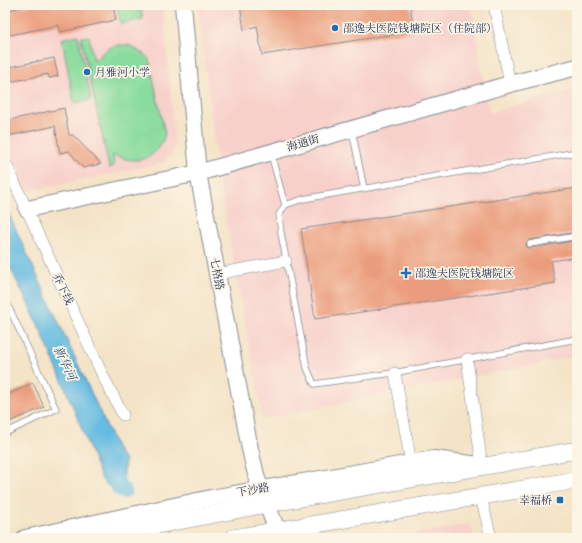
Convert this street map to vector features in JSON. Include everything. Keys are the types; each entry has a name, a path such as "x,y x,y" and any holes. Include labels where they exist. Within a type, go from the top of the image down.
{"main road":[{"name":"下沙路","path":"90,538 264,496 482,466 577,449"},
{"path":"233,538 279,535 577,480"}],"street":[{"name":"七格路","path":"183,5 198,173 250,449 264,496 279,535"},
{"path":"494,5 510,84"},
{"name":"海通街","path":"27,209 198,173 510,84 577,67"},
{"name":"乔下线","path":"5,162 103,376 123,415"},
{"path":"217,274 286,261"},
{"path":"467,359 482,466"},
{"path":"395,373 411,463"},
{"name":"下沙路","path":"25,538 154,509 264,496 434,459 482,466"},
{"path":"481,497 491,538"}],"lane":[{"path":"352,129 364,189"},
{"path":"271,152 285,205"},
{"path":"577,152 303,199 285,205 279,215 286,261 307,368 314,384 395,373 577,339"},
{"path":"530,244 577,236"},
{"path":"5,299 56,409 5,432"}],"shaded area":[{"name":"月雅河小学","path":"5,5 163,5 175,146 171,156 162,163 28,191 5,139"},
{"name":"邵逸夫医院钱塘院区","path":"198,5 471,5 489,113 577,88 577,356 263,419 220,189"},
{"path":"470,524 475,538 393,538"}],"green space":[{"path":"116,5 140,5 143,19 121,24"},
{"path":"78,35 91,100 74,103 62,39"},
{"path":"89,36 94,61 107,49 118,45 129,45 149,59 165,134 157,150 145,158 130,160 113,155 114,166 109,168 81,37"}],"water":[{"path":"5,206 118,451 125,461 123,484 119,488 109,487 102,480 37,322 5,257"}],"building":[{"path":"30,5 113,5 116,20 60,32 59,25 5,36 5,11"},
{"name":"邵逸夫医院钱塘院区（住院部）","path":"240,5 410,5 414,31 262,55 257,26 244,30"},
{"path":"54,58 58,76 49,78 48,74 5,83 5,68"},
{"path":"64,108 69,135 73,135 101,164 83,168 69,151 60,153 55,126 8,136 5,121"},
{"name":"邵逸夫医院钱塘院区","path":"577,188 577,232 529,240 526,243 527,247 531,248 577,240 577,257 551,261 555,283 315,319 301,229"},
{"path":"33,383 44,407 5,424 5,396"}],"waterway":[{"name":"新华河","path":"112,467 119,488 124,491"}],"tunnel":[{"path":"137,538 168,531"}],"place":[{"name":"邵逸夫医院钱塘院区（住院部）","path":"335,28"},
{"name":"月雅河小学","path":"87,72"},
{"name":"邵逸夫医院钱塘院区","path":"406,273"},
{"name":"幸福桥","path":"560,500"}]}
